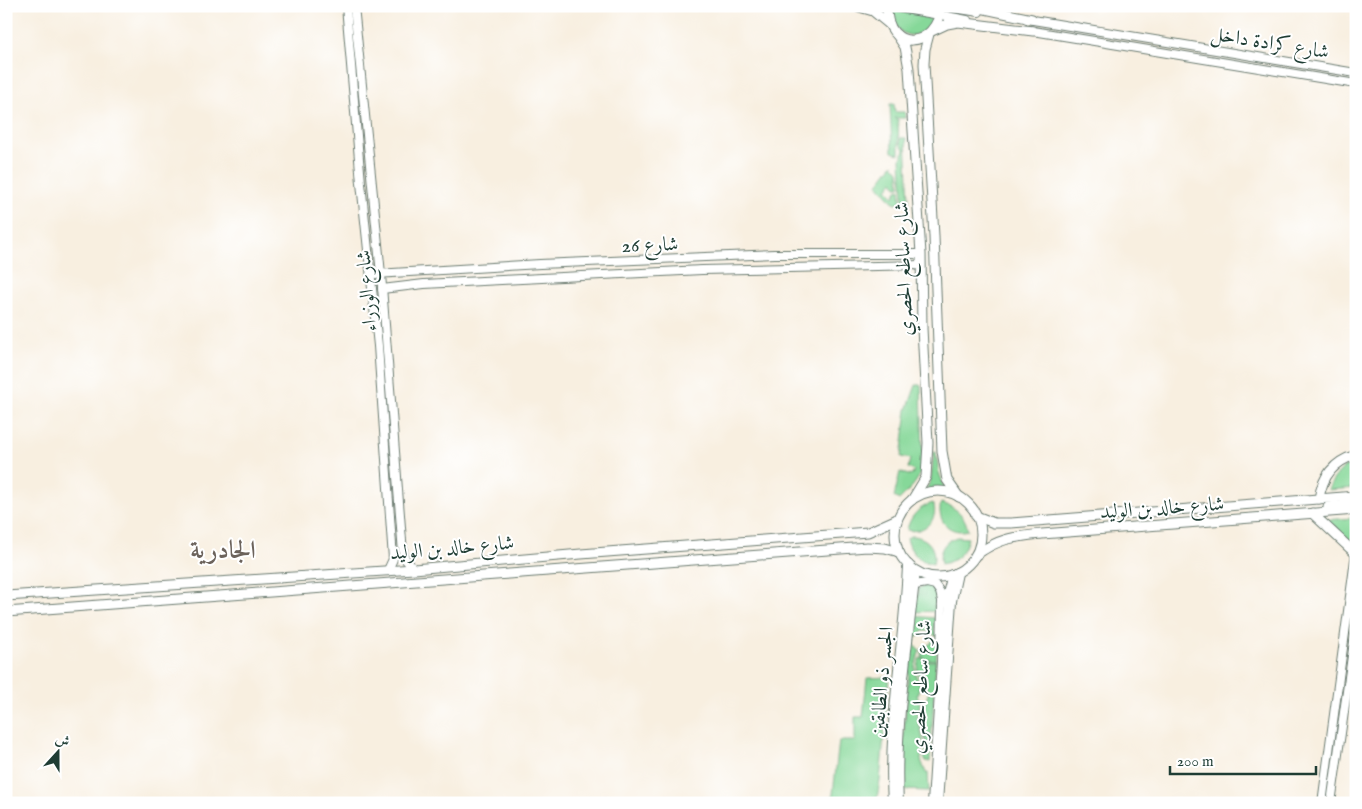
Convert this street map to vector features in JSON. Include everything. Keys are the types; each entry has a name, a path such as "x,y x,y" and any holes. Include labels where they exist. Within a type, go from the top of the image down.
{"highway":[{"name":"الجسر ذو الطابقين","path":"894,803 891,772 903,620 912,568"},
{"path":"937,803 954,574"}],"main road":[{"path":"856,6 873,11 890,26"},
{"path":"887,6 890,26"},
{"name":"شارع ساطع الحصري","path":"941,6 938,20 930,32 925,49 924,64 934,236 942,452 947,480 959,497"},
{"path":"971,6 1032,19"},
{"path":"897,36 911,41 923,38 930,32 947,24 958,22 1033,31"},
{"name":"شارع ساطع الحصري","path":"890,26 905,47 909,69 921,254 928,465 926,477 912,500"},
{"path":"1319,499 1324,478 1330,470 1339,462 1356,455"},
{"path":"935,491 947,492 959,497 969,505 976,516 980,528 980,542 976,554 968,565 954,574 934,577 912,568 899,552 895,536 897,520 903,508 923,494 935,491"},
{"name":"شارع خالد بن الوليد","path":"976,516 994,523 1011,523 1319,499 1355,501"},
{"name":"شارع خالد بن الوليد","path":"976,554 990,544 1015,537 1314,513 1355,501"},
{"path":"1314,513 1356,553"},
{"name":"شارع خالد بن الوليد","path":"6,596 441,567 581,554 868,532 897,520"},
{"name":"شارع خالد بن الوليد","path":"6,612 867,546 899,552"},
{"path":"441,567 442,578"},
{"path":"142,586 142,602"}],"street":[{"name":"شارع الوزراء","path":"346,6 378,346 393,559 388,570"},
{"name":"شارع الوزراء","path":"354,6 377,229 403,553 414,569"},
{"path":"893,7 934,14"},
{"name":"شارع كرادة داخل","path":"947,7 1356,72"},
{"name":"شارع كرادة داخل","path":"946,16 1356,84"},
{"path":"366,229 377,229"},
{"name":"شارع 26","path":"371,274 540,264 774,254 921,254"},
{"path":"684,258 684,270"},
{"name":"شارع 26","path":"382,289 433,284 684,270 921,265"},
{"path":"378,346 387,347"},
{"path":"386,464 396,464"},
{"path":"1322,803 1356,553"},
{"name":"شارع ساطع الحصري","path":"899,803 898,770 906,656 915,585 912,568"},
{"name":"شارع ساطع الحصري","path":"932,803 941,662 942,605 954,574"},
{"path":"915,585 927,583 935,585 940,592 942,605"},
{"path":"1332,803 1356,628"}],"green space":[{"path":"891,9 935,16 930,25 923,31 916,35 909,35 897,28"},
{"path":"890,104 894,104 895,112 905,112 905,118 894,118 898,120 899,154 892,152"},
{"path":"900,138 906,138 909,202 903,202 901,158 905,150 901,145"},
{"path":"893,164 899,171 900,187 897,187 893,181 887,189 894,197 897,190 900,189 901,202 895,204 878,184"},
{"path":"916,385 921,385 922,469 918,479 899,500 894,497 900,472 911,476 914,471 908,468 910,459 901,457 907,410"},
{"path":"934,452 936,452 939,473 946,490 934,489 926,491 931,479"},
{"path":"1356,462 1356,488 1328,490 1339,472 1351,463"},
{"path":"933,503 934,515 929,524 919,530 907,530 910,520 916,513 923,507"},
{"path":"941,503 959,512 965,520 968,530 955,530 946,525 941,516"},
{"path":"1354,518 1352,542 1324,520"},
{"path":"911,536 922,538 930,544 934,553 933,564 923,561 916,556 908,543 907,538"},
{"path":"957,537 968,538 962,552 955,559 941,564 940,555 943,547"},
{"path":"928,585 936,590 940,611 913,612 919,588"},
{"path":"913,616 935,618 934,631 938,632 938,637 927,631 922,631 921,635 916,636 914,641 915,646 920,650 915,666 915,673 920,685 917,695 920,704 917,717 923,739 921,760 926,773 928,773 929,791 902,790 901,771"},
{"path":"934,639 938,640 936,660 922,657 922,649"},
{"path":"920,658 936,661 930,762 924,758 927,745 919,718 929,692 918,673 917,669"},
{"path":"889,677 880,781 876,803 832,803 839,741 855,741 855,717 863,717 867,678"}],"district":[{"name":"الجادرية","path":"223,549"}]}
